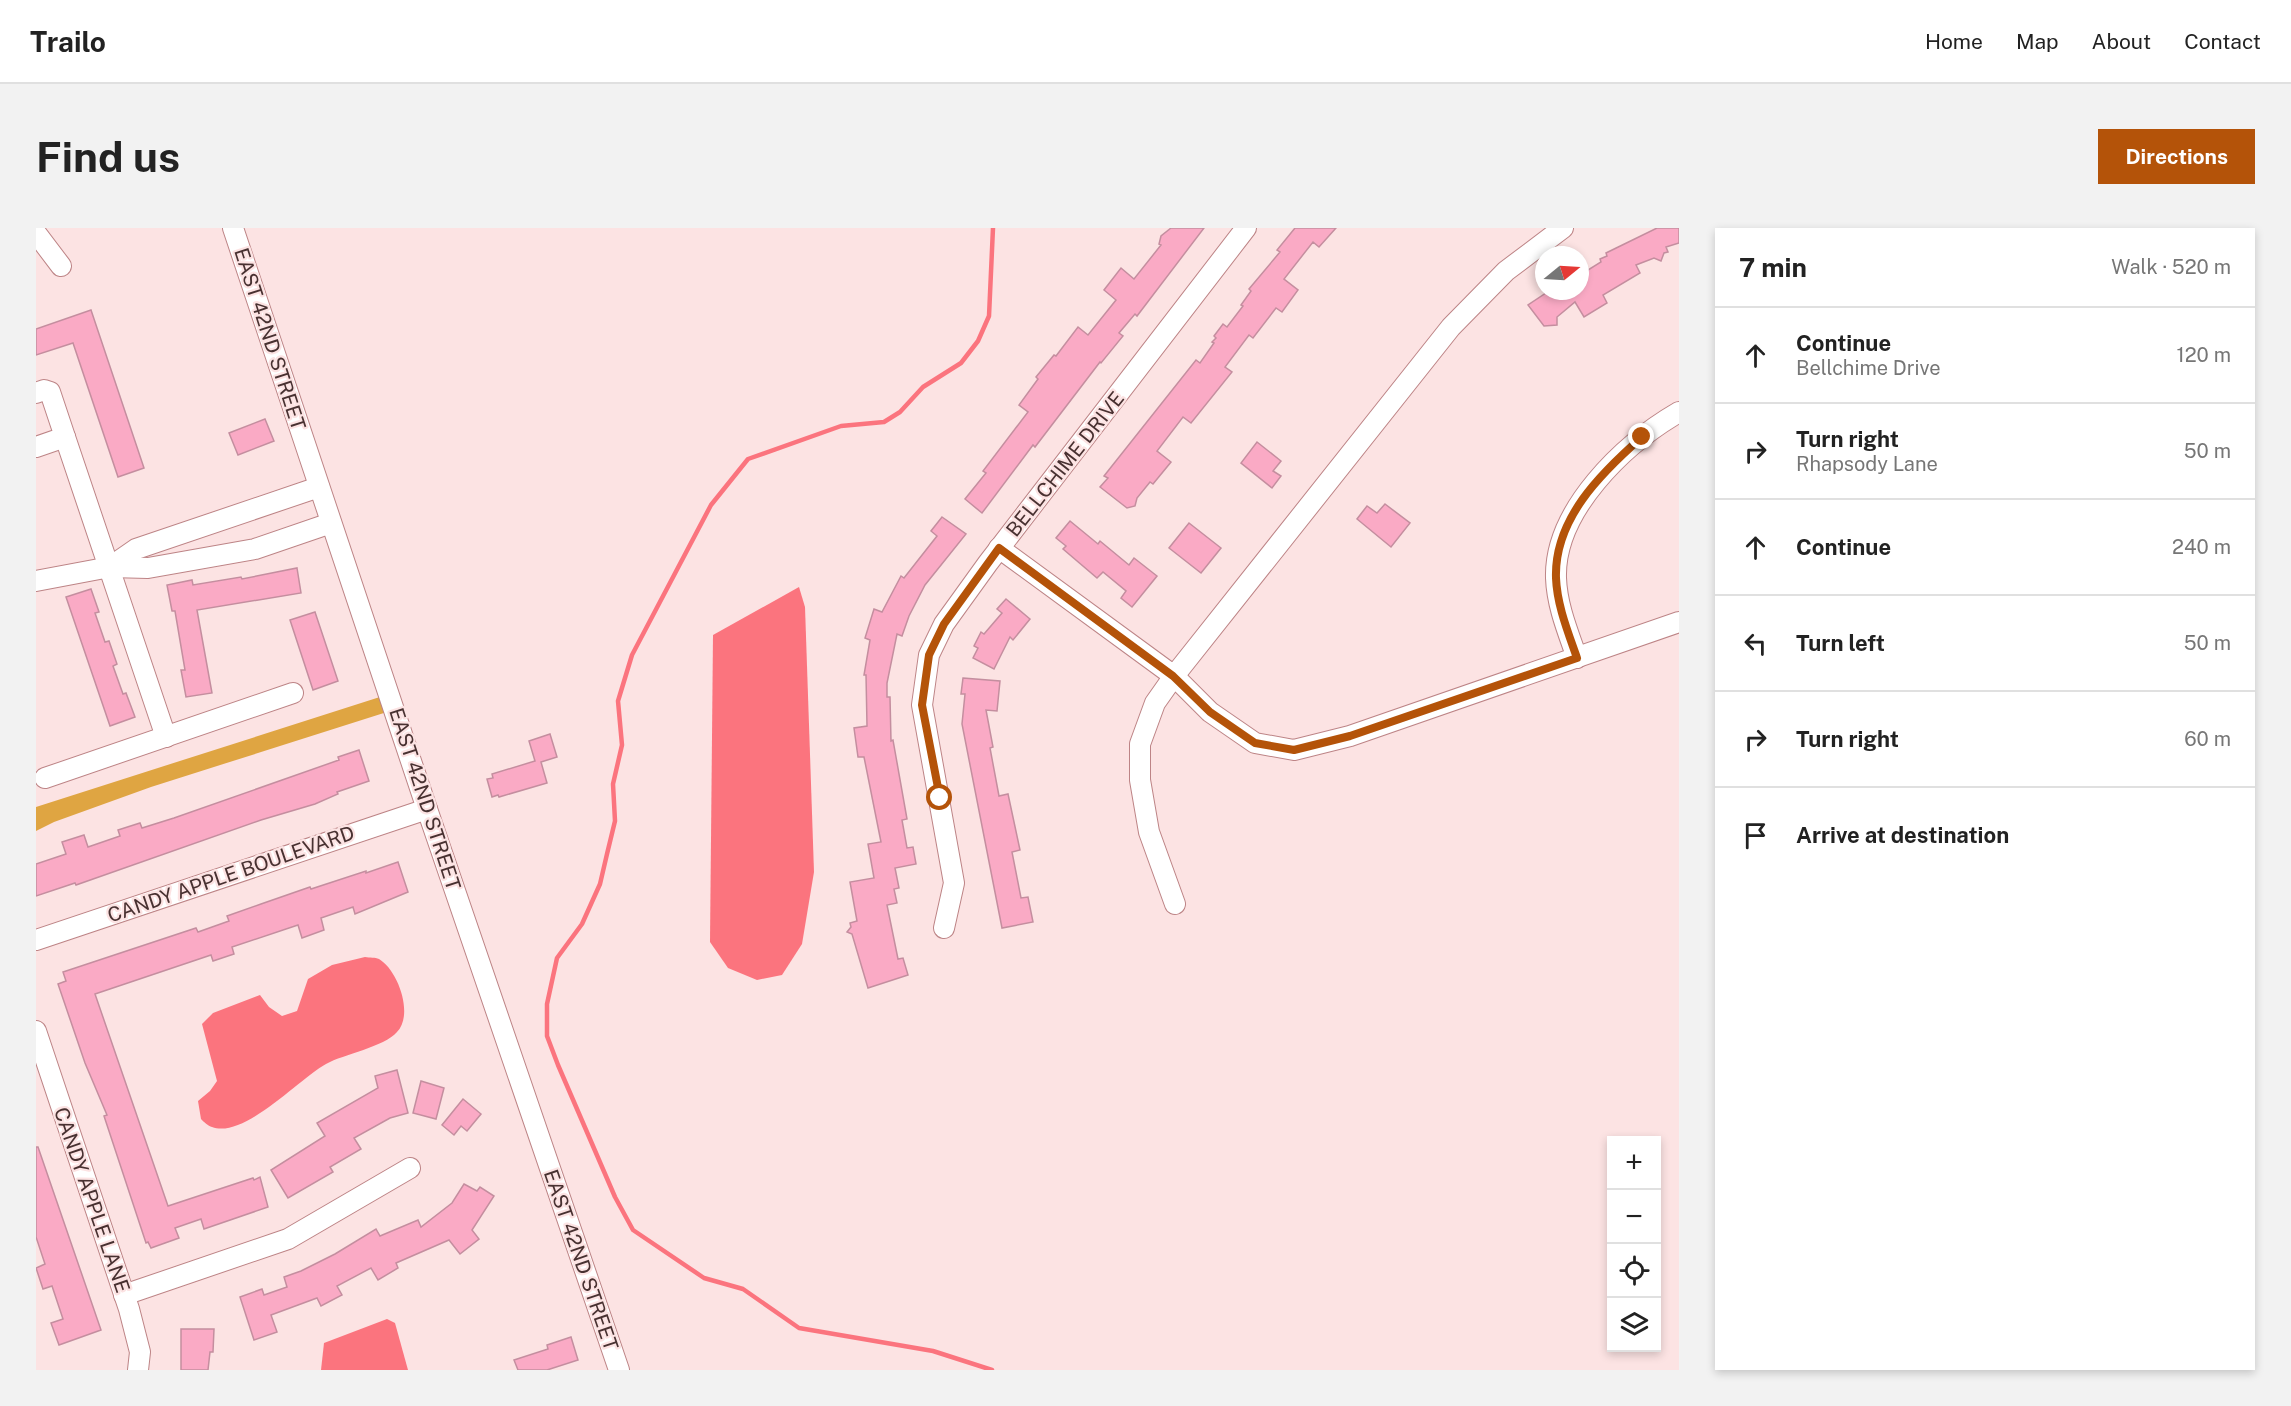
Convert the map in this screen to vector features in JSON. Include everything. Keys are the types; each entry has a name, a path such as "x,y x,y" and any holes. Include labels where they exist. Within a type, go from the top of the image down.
{"street":[{"name":"EAST 42ND STREET","path":"233,228 427,809 619,1370"},
{"name":"BELLCHIME DRIVE","path":"944,928 954,883 922,705 929,655 944,624 999,548 1246,228"},
{"path":"1175,904 1149,832 1140,780 1140,744 1155,703 1173,676 1450,327 1506,271 1563,228"},
{"path":"36,232 61,266"},
{"path":"36,393 44,390 50,392 166,737"},
{"path":"1577,658 1558,599 1556,562 1562,537 1580,504 1610,467 1642,437 1679,412"},
{"path":"36,447 65,437"},
{"path":"110,567 136,549 319,487"},
{"path":"36,581 110,567 148,568 255,549 331,523"},
{"path":"999,548 1173,676 1210,712 1255,743 1294,750 1350,736 1679,622"},
{"path":"45,778 293,693"},
{"name":"CANDY APPLE BOULEVARD","path":"36,940 427,809"},
{"name":"CANDY APPLE LANE","path":"36,1031 137,1338 140,1352 138,1370"},
{"path":"124,1295 288,1239 410,1168"}],"shaded area":[{"path":"799,587 805,607 814,872 802,944 782,975 757,980 728,968 710,942 713,635"},
{"path":"383,696 387,712 151,787 54,822 36,831 36,807"},
{"path":"365,957 379,959 398,982 404,1004 404,1015 397,1032 383,1042 326,1064 271,1106 240,1124 225,1128 212,1127 201,1119 198,1101 210,1091 217,1081 202,1024 213,1013 260,995 269,1007 282,1016 297,1011 308,979 332,965"},
{"path":"387,1319 395,1323 408,1370 321,1370 324,1343"}],"building":[{"path":"1171,228 1204,228 1137,316 1135,314 1119,333 1123,336 1100,362 1035,447 1033,445 982,513 965,499 986,473 983,471 1028,412 1019,405 1038,379 1036,377 1054,355 1056,356 1078,327 1088,335 1116,300 1104,290 1121,268 1134,279 1161,245 1159,244 1161,236"},
{"path":"1295,228 1336,228 1319,247 1313,242 1284,279 1298,290 1282,312 1276,308 1253,338 1249,335 1225,367 1232,372 1191,423 1183,417 1157,451 1171,462 1153,484 1150,482 1137,498 1135,506 1127,508 1100,487 1108,478 1104,476 1196,360 1200,363 1214,343 1212,342 1216,338 1214,336 1223,324 1227,327 1243,306 1241,305 1251,291 1249,289 1280,252 1277,250"},
{"path":"1657,228 1679,228 1679,243 1666,247 1668,252 1664,253 1661,261 1654,258 1636,265 1640,273 1603,295 1607,303 1584,317 1575,302 1557,317 1557,325 1544,326 1528,305 1536,300 1589,300 1589,269 1601,262 1600,259 1607,256 1606,253"},
{"path":"91,310 144,468 118,477 73,343 36,355 36,329"},
{"path":"265,419 274,441 238,455 229,433"},
{"path":"1257,442 1281,461 1273,471 1281,476 1272,488 1241,463"},
{"path":"1385,504 1410,523 1391,547 1357,519 1367,506 1377,513"},
{"path":"942,517 966,534 925,585 909,616 902,636 897,634 887,683 887,697 890,697 891,741 893,740 907,819 902,820 907,848 913,847 916,864 895,868 899,888 894,889 897,903 887,905 898,959 903,958 908,975 868,988 852,934 847,932 851,927 850,923 857,921 850,882 874,878 868,844 881,842 864,757 858,757 854,728 867,726 866,675 864,675 870,640 865,638 874,609 882,612 901,576 904,578 937,536 931,531"},
{"path":"1070,521 1098,544 1100,541 1129,565 1134,558 1157,576 1132,607 1121,598 1126,591 1103,572 1097,578 1063,549 1066,546 1056,538"},
{"path":"1189,523 1221,548 1201,573 1169,548"},
{"path":"297,568 301,593 197,610 212,693 186,697 181,670 185,670 175,611 172,611 167,585 192,580 193,585 241,577 242,579"},
{"path":"91,589 99,612 95,613 105,642 109,641 117,664 113,666 123,694 126,693 135,717 110,726 66,597"},
{"path":"1006,599 1030,619 1013,640 1010,637 994,669 973,658 978,648 974,646 981,632 984,634 1002,613 997,609"},
{"path":"315,612 338,681 313,690 290,620"},
{"path":"963,678 1000,681 997,711 986,710 993,747 990,748 999,796 1008,794 1020,850 1012,852 1021,898 1028,897 1033,922 1002,928 962,724 965,694 961,694"},
{"path":"550,734 557,757 541,762 547,783 492,797 487,779 493,778 492,774 535,761 529,741"},
{"path":"359,750 369,781 337,792 338,794 315,804 261,820 76,885 75,883 36,896 36,864 66,854 62,842 84,835 88,847 120,836 118,830 140,823 142,828 174,818 339,760 338,757"},
{"path":"398,862 408,892 355,914 353,907 321,918 324,930 302,938 298,925 232,947 234,954 213,961 211,955 95,994 168,1206 260,1177 268,1207 204,1229 201,1219 175,1228 179,1238 151,1248 148,1242 146,1243 104,1116 107,1115 85,1063 58,984 66,981 63,972 196,928 198,932 229,921 227,916 261,904 310,887 311,889"},
{"path":"397,1070 408,1113 390,1118 354,1138 361,1149 330,1167 333,1172 288,1198 271,1170 325,1136 317,1123 378,1088 375,1076"},
{"path":"421,1081 444,1088 436,1119 413,1113"},
{"path":"463,1099 481,1114 467,1131 461,1126 454,1135 442,1125"},
{"path":"36,1147 38,1147 101,1330 59,1345 51,1323 63,1319 52,1286 43,1289 36,1268 45,1264 36,1237"},
{"path":"464,1184 477,1191 480,1187 494,1196 472,1230 479,1239 460,1254 449,1240 396,1263 398,1268 378,1280 371,1268 337,1286 342,1295 321,1306 317,1298 271,1315 277,1332 254,1340 240,1297 262,1289 264,1295 287,1287 284,1277 335,1254 376,1229 380,1236 418,1220 421,1227 452,1203"},
{"path":"181,1329 214,1329 213,1352 210,1352 208,1370 181,1370"},
{"path":"571,1337 578,1360 547,1370 518,1370 514,1360 548,1349 547,1345"}],"waterway":[{"path":"992,1370 933,1351 799,1328 743,1289 704,1278 633,1230 615,1197 558,1065 547,1036 547,1004 557,958 582,924 600,884 615,821 613,784 622,745 618,701 632,655 711,505 748,459 841,426 884,422 900,412 923,387 961,363 978,341 989,316 993,228"}],"route":[{"path":"940,798 922,705 929,655 944,624 999,548 1173,676 1210,712 1255,743 1294,750 1350,736 1577,658 1558,599 1556,562 1562,537 1569,521 1591,490 1610,467 1642,437"}]}
